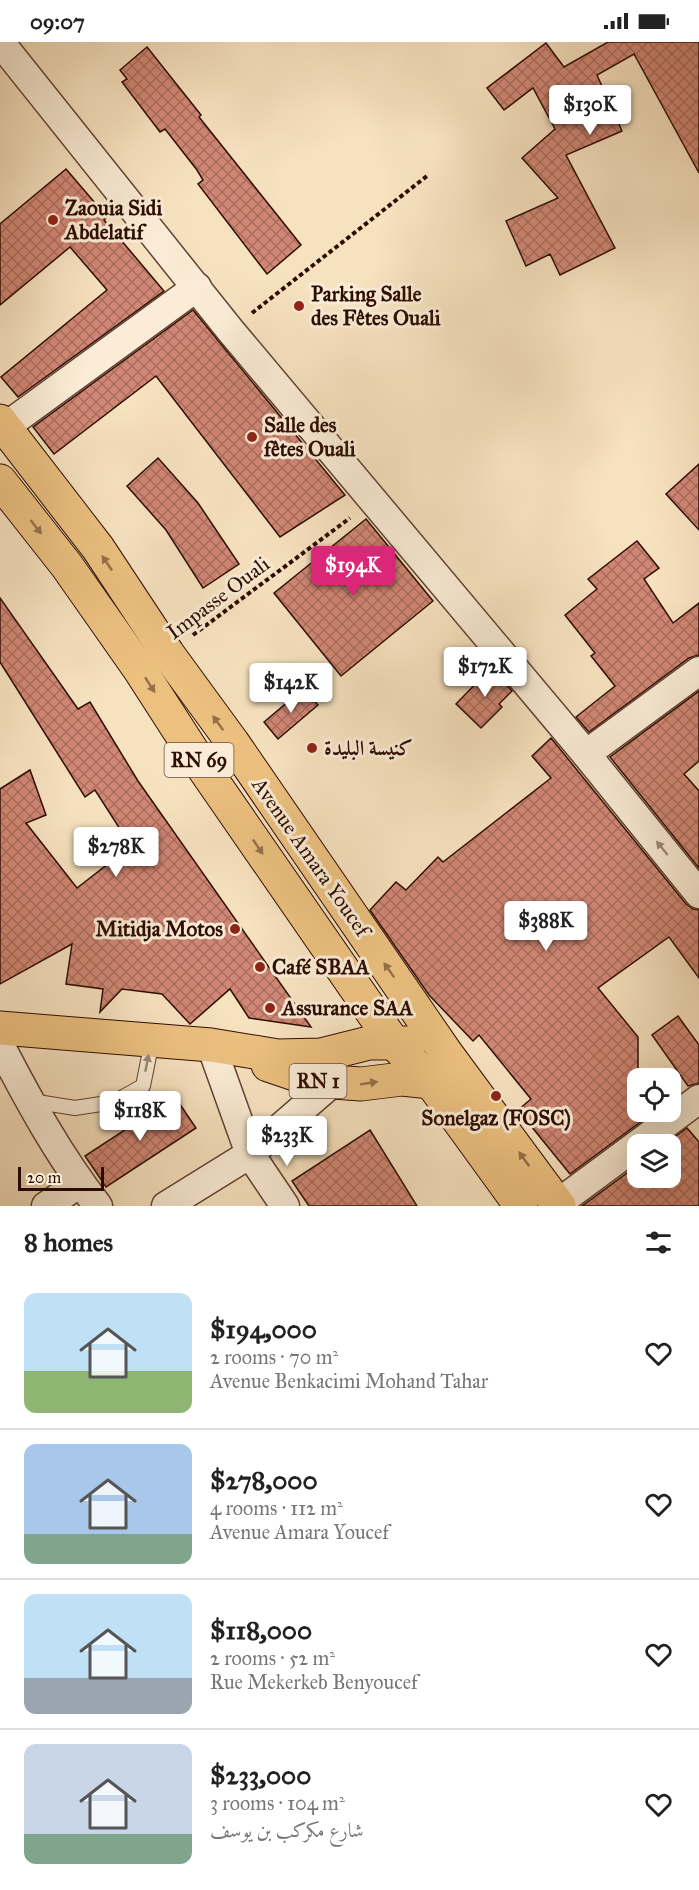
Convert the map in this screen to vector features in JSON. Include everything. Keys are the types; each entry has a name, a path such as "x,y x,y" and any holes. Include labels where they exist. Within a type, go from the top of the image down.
{"main road":[{"name":"Avenue Amara Youcef","path":"2,424 98,548 168,654 233,743 446,1053 558,1205"},
{"name":"Avenue Amara Youcef","path":"0,481 66,566 140,670 198,760 393,1042 431,1082 520,1206"},
{"path":"327,1069 337,1041 347,1024 352,1003 351,983"},
{"name":"RN 1","path":"0,1028 212,1045 304,1077 327,1069 369,1043 417,1044 446,1053"},
{"name":"RN 1","path":"327,1069 361,1084 402,1079 431,1082"}],"street":[{"path":"0,42 230,330 586,754 699,894"},
{"path":"2,424 196,287"},
{"path":"586,754 699,671"},
{"path":"0,1045 29,1101 80,1183 98,1206"},
{"path":"212,1045 250,1154 285,1206"},
{"path":"166,1206 250,1154 327,1069"},
{"path":"558,1205 699,1099"},
{"path":"46,1206 80,1183"}],"lane":[{"path":"29,1101 75,1108 114,1102 143,1086 152,1041"}],"path":[{"path":"230,330 427,176"},
{"name":"Impasse Ouali","path":"168,654 373,500"}],"building":[{"path":"608,42 699,42 699,173 634,54 597,75 622,131 566,155 615,248 560,275 550,254 526,266 506,221 558,198 522,158 555,129 533,88 504,110 487,88 546,43 564,67"},
{"path":"147,47 201,115 199,117 301,245 267,274 198,184 203,180 197,170 165,129 160,132 122,82 127,79 120,70"},
{"path":"66,169 107,217 104,220 164,291 18,397 1,377 107,290 70,247 0,305 0,224"},
{"name":"Salle des fêtes Ouali","path":"193,310 345,495 280,537 156,376 54,454 33,427"},
{"path":"158,458 198,503 239,564 203,588 166,530 127,486"},
{"path":"699,464 699,530 666,494"},
{"path":"366,519 433,601 341,676 274,593"},
{"path":"637,541 659,568 644,579 673,623 699,603 699,655 689,658 589,732 576,717 615,686 591,656 595,653 565,615 597,589 588,579"},
{"path":"0,598 78,709 90,702 138,781 311,1027 249,1018 230,989 190,1024 162,994 122,989 100,1012 103,989 66,984 72,944 0,984 0,789 30,770 46,815 26,823 77,888 131,846 95,790 85,797 0,662"},
{"path":"491,668 512,691 499,704 502,707 481,728 456,704"},
{"path":"303,689 318,705 278,739 264,722"},
{"path":"699,691 699,761 684,774 699,791 699,868 610,757"},
{"path":"551,738 686,904 699,910 699,978 669,937 598,988 638,1037 638,1068 627,1068 627,1122 640,1122 570,1174 518,1110 531,1099 479,1035 473,1041 429,995 370,910 396,882 406,890 438,857 443,862 551,778 532,756"},
{"path":"678,1016 699,1045 699,1083 688,1086 681,1076 681,1068 675,1068 652,1035"},
{"path":"175,1097 196,1128 106,1187 85,1156"},
{"path":"687,1128 699,1142 699,1206 582,1206 627,1173 627,1188 681,1188 681,1134 679,1134"},
{"path":"370,1130 417,1206 309,1206 292,1181"}],"place":[{"name":"Zaouia Sidi Abdelatif","path":"53,220"},
{"name":"Parking Salle des Fêtes Ouali","path":"299,306"},
{"name":"Salle des fêtes Ouali","path":"252,437"},
{"name":"كنيسة البليدة","path":"312,748"},
{"name":"Mitidja Motos","path":"235,929"},
{"name":"Café SBAA","path":"260,967"},
{"name":"Assurance SAA","path":"270,1008"},
{"name":"Sonelgaz (FOSC)","path":"496,1096"}]}
